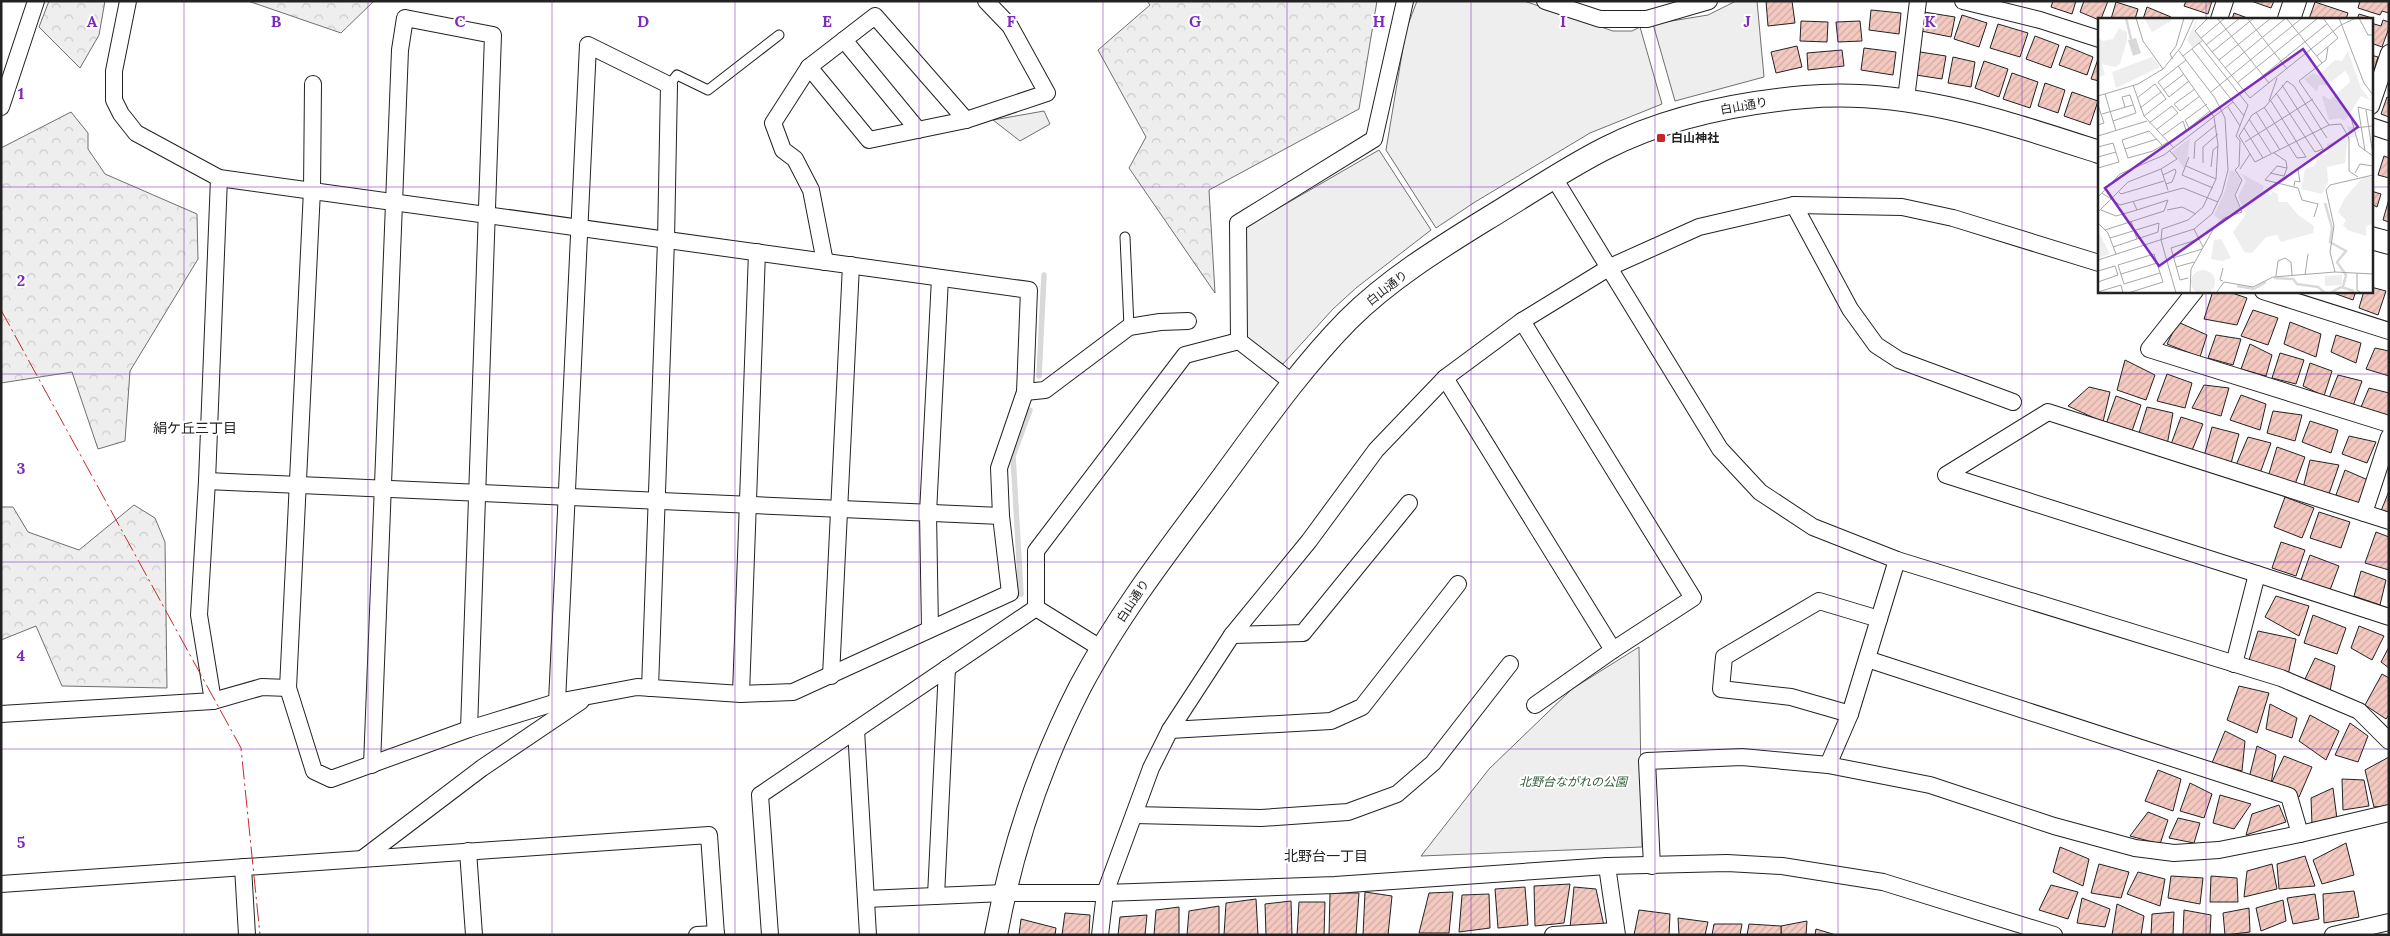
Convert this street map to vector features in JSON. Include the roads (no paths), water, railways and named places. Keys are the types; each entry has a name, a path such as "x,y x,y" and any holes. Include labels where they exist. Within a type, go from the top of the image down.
{"street":[{"path":"128,1 114,71 114,100 121,114 136,134 219,178 312,190 1029,290 1025,392 999,468 1001,516 1010,593 793,692 741,694 637,687 557,702 469,729 331,779 314,771 288,688 312,190 313,84"},
{"path":"809,67 869,140 966,120 1047,93 1010,26 986,1"},
{"path":"1239,341 1238,223 1374,139 1405,1"},
{"path":"1545,1 1600,19 1647,19 1709,1"},
{"path":"1906,99 1918,1"},
{"path":"1963,1 2040,20 2098,40"},
{"path":"2219,18 2225,1"},
{"path":"2289,18 2295,1"},
{"path":"1,107 30,4"},
{"path":"824,262 811,190 795,159 783,150 773,123 809,67 875,16 966,120"},
{"path":"372,765 400,50 405,18 493,35 469,729"},
{"path":"844,40 918,130"},
{"path":"557,702 588,45 669,85 666,240 650,688"},
{"path":"2372,103 2389,53"},
{"name":"白山通り","path":"996,935 1004,893 1041,773 1080,686 1102,649 1151,574 1293,383 1352,316 1400,277 1466,232 1604,149 1629,137 1674,120 1721,110 1806,97 1851,95 1906,99 1992,118 2098,152"},
{"path":"2372,126 2389,132"},
{"path":"213,701 199,615 207,481 219,178"},
{"path":"1554,178 1720,449 1760,492 1813,528 1897,560 2281,678 2359,711 2389,741"},
{"path":"1794,205 1850,309 1876,345 1899,360 2013,402"},
{"path":"1100,935 1105,893 1150,768 1170,730 1232,635 1309,541 1376,450 1445,378 1522,320 1610,267 1699,227 1794,205 1902,207 1953,218 2098,263"},
{"path":"2372,238 2389,244"},
{"path":"741,694 757,252"},
{"path":"831,676 851,265"},
{"path":"930,629 928,513 940,278"},
{"path":"2194,292 2149,349 2389,424"},
{"path":"2266,292 2389,331"},
{"path":"1522,320 1693,598 1613,650 1536,705"},
{"path":"1025,392 1045,390 1129,327 1160,322 1188,321"},
{"path":"1239,341 1293,383"},
{"path":"1036,608 1036,552 1184,355 1239,341"},
{"path":"1445,378 1613,650"},
{"path":"2389,521 2048,412 1946,475 2389,617"},
{"path":"2364,513 2389,438"},
{"path":"207,481 1001,516"},
{"path":"1232,635 1303,633 1409,503"},
{"path":"1828,765 1850,714 1897,560"},
{"path":"2234,664 2257,574"},
{"path":"1170,730 1331,721 1362,707 1458,584"},
{"path":"1850,714 1791,697 1721,689 1724,657 1819,601 1879,619"},
{"path":"1036,608 1102,649"},
{"path":"770,935 760,794 1036,608"},
{"path":"1867,659 2289,796 2300,834"},
{"path":"1134,815 1261,818 1348,812 1397,794 1433,763 1510,664"},
{"path":"936,896 947,668"},
{"path":"1,714 213,701 262,687 288,688"},
{"path":"362,859 482,768 587,697"},
{"path":"856,730 868,935"},
{"path":"1652,866 1647,760 1742,758 1828,765 1930,785 2054,826 2135,848 2174,853 2218,850 2300,834 2389,813"},
{"path":"1,884 709,835 716,934 697,935"},
{"path":"468,851 474,935"},
{"path":"866,899 1004,893 1105,893 1335,885 1607,866 1726,863 1782,866 1883,882 2054,935"},
{"path":"1553,935 1617,933 1607,866"},
{"path":"243,867 248,935"},
{"path":"2333,935 2389,922"}],"lane":[{"path":"669,85 677,75 708,90 779,35"},
{"path":"1125,237 1129,327"}],"waterway":[{"path":"1039,376 1044,275"},
{"path":"1021,594 1013,456 1030,410"}],"place":[{"name":"白山神社","path":"1661,138"}],"district":[{"name":"絹ケ丘三丁目","path":"195,428"},
{"name":"北野台一丁目","path":"1326,856"}],"park label":[{"name":"北野台ながれの公園","path":"1573,782"}]}
